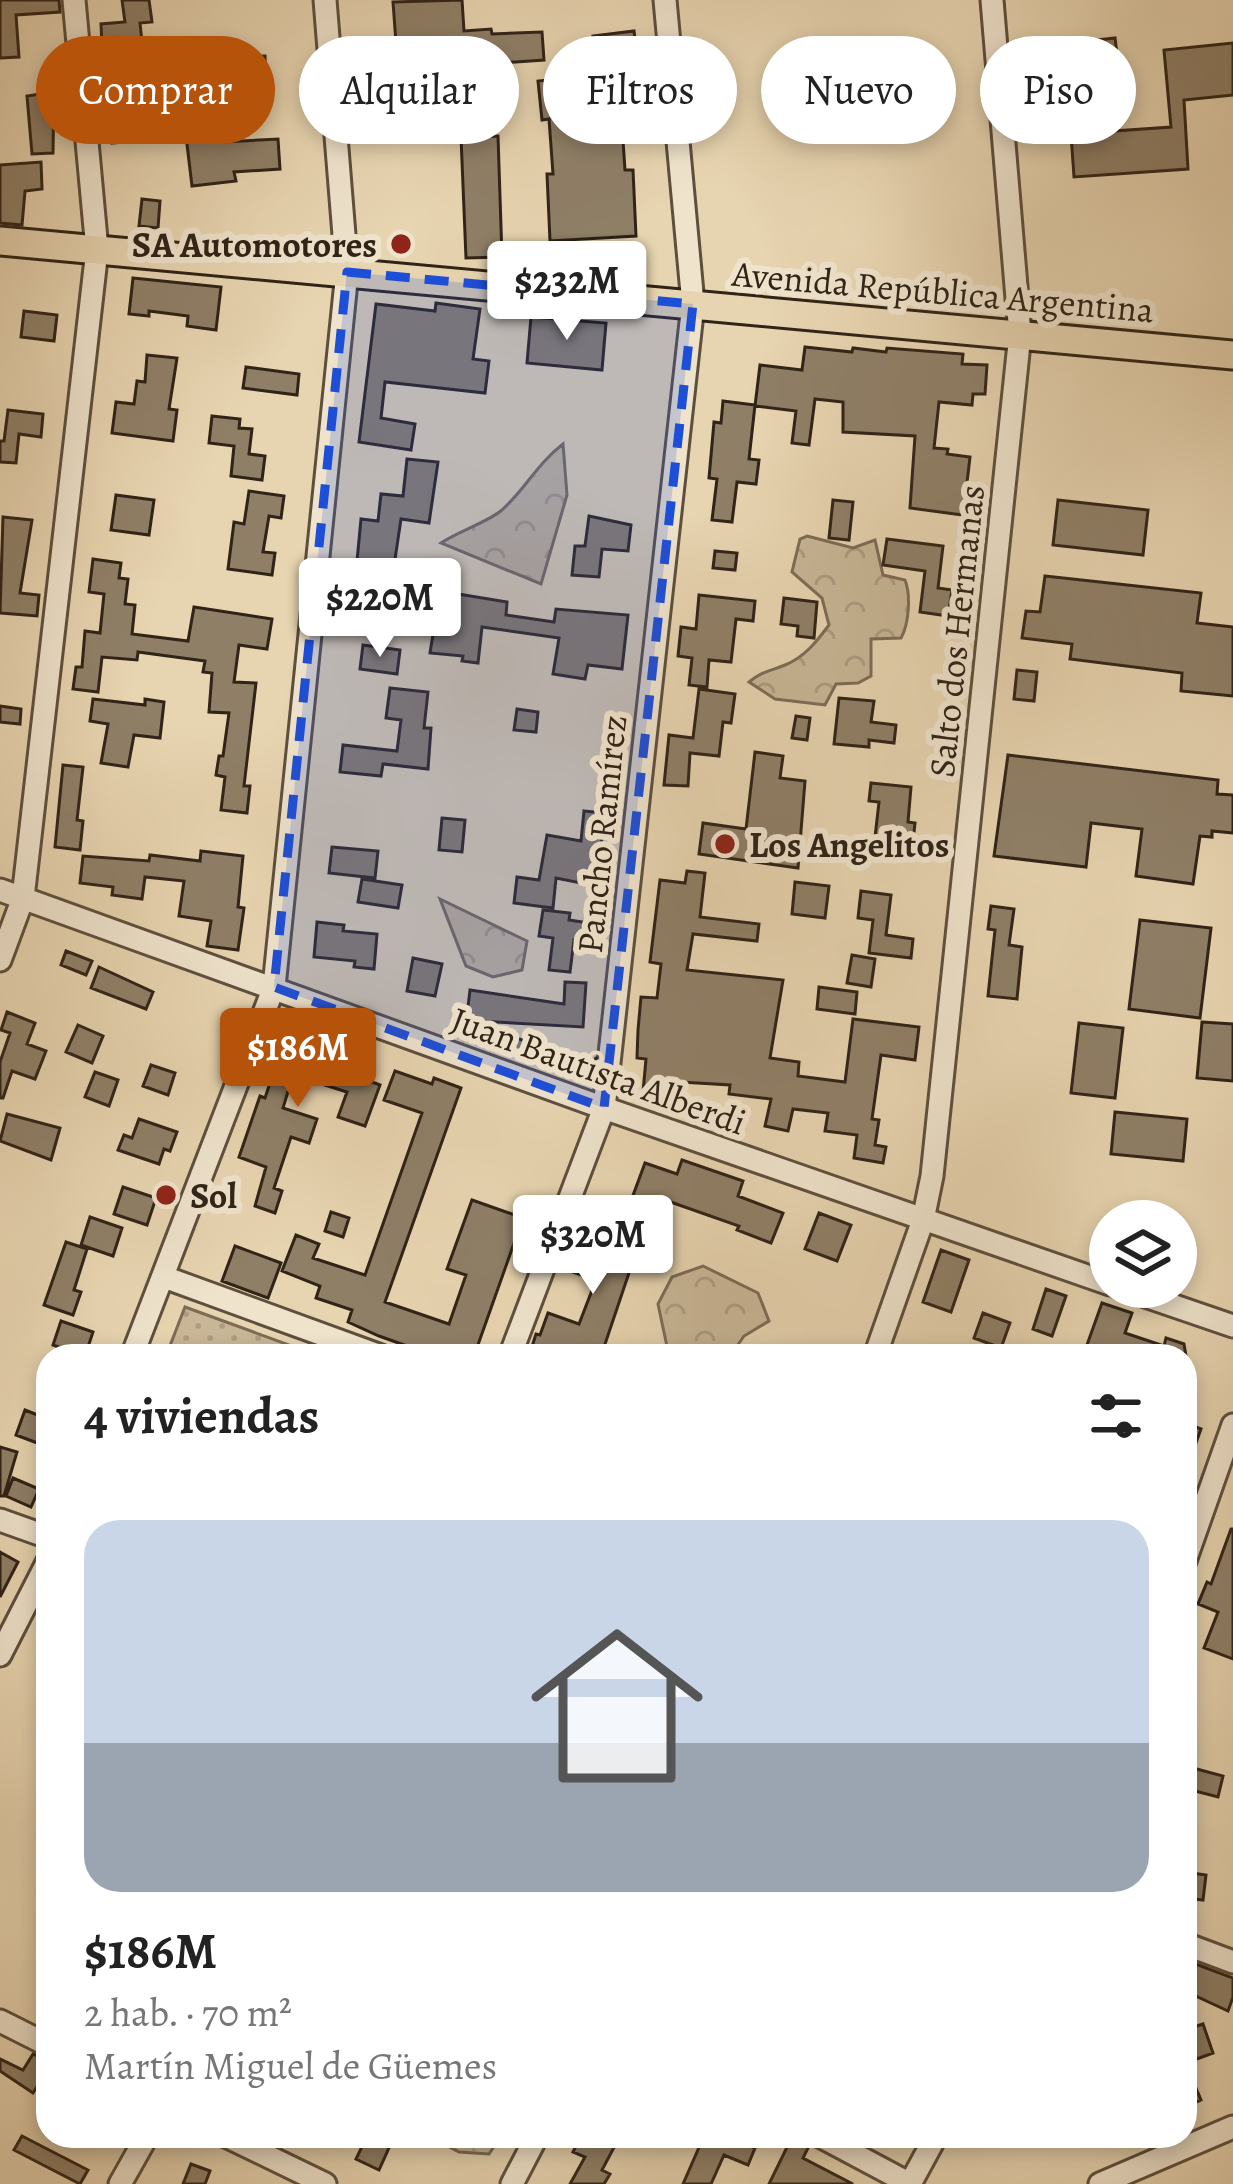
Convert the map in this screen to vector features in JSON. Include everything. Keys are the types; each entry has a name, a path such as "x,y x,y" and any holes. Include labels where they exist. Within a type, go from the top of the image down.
{"main road":[{"name":"Avenida República Argentina","path":"0,241 1233,356"}],"street":[{"path":"0,960 22,898 97,250 74,0"},
{"path":"137,1344 274,986 347,272 325,0"},
{"name":"Pancho Ramírez","path":"515,1344 604,1108 693,304 665,0"},
{"name":"Salto dos Hermanas","path":"879,1344 923,1220 932,1176 1020,334 992,0"},
{"name":"Juan Bautista Alberdi","path":"0,890 1089,1277"},
{"path":"164,1277 348,1344"},
{"path":"1180,1308 1233,1326"},
{"path":"1197,1528 1233,1425"},
{"path":"0,1520 36,1533"},
{"path":"0,1655 36,1585"},
{"path":"1197,1948 1233,1962"},
{"path":"0,2020 36,2039"},
{"path":"1197,2142 1233,2127"},
{"path":"120,2184 141,2148"},
{"path":"251,2148 325,2184"},
{"path":"512,2184 531,2148"},
{"path":"842,2148 910,2184 930,2148"},
{"path":"1100,2184 1184,2148"}],"highlighted area":[{"path":"347,272 693,304 604,1108 274,987"}],"green space":[{"path":"563,444 567,495 541,584 441,543 502,510"},
{"path":"807,536 853,548 875,540 883,575 905,580 908,593 901,638 871,639 871,676 858,683 836,684 825,705 775,699 749,682 799,658 829,625 822,598 792,572 800,539"},
{"path":"440,899 527,941 522,970 493,977 466,966"},
{"path":"703,1266 758,1293 769,1321 738,1344 666,1344 658,1304 672,1277"},
{"path":"185,1307 286,1344 171,1344"},
{"path":"452,2148 493,2148 489,2154"}],"building":[{"path":"0,0 59,0 60,12 16,15 19,57 0,58"},
{"path":"122,0 149,0 152,22 140,23 141,36 102,36 101,24 125,22"},
{"path":"462,0 464,31 542,32 543,60 519,62 519,36 396,36 393,2"},
{"path":"634,31 635,36 593,36"},
{"path":"1233,43 1233,95 1184,100 1188,169 1074,177 1072,144 1136,144 1136,129 1171,127 1164,50"},
{"path":"543,80 542,120 538,81"},
{"path":"36,95 36,144 53,144 53,153 32,154 27,96"},
{"path":"278,139 280,169 234,172 236,181 192,186 187,144 275,144"},
{"path":"461,144 498,144 502,257 466,258"},
{"path":"551,144 623,144 625,170 633,170 636,236 550,241 547,174 553,174"},
{"path":"41,162 42,189 25,191 22,225 0,223 0,165"},
{"path":"142,199 160,201 158,228 139,226"},
{"path":"133,278 221,287 216,330 187,326 188,316 149,311 149,316 129,314"},
{"path":"436,303 480,309 473,359 489,361 485,393 385,382 381,418 415,424 411,450 359,442 376,304 435,311"},
{"path":"24,311 57,315 54,341 21,337"},
{"path":"531,317 606,323 602,370 527,363"},
{"path":"805,347 963,354 962,364 987,365 985,394 973,394 972,405 939,402 934,448 970,457 966,491 972,492 970,516 910,508 915,436 843,432 843,402 815,399 809,445 792,443 796,411 755,406 760,365 802,370"},
{"path":"147,355 177,358 169,409 177,410 173,441 112,433 116,402 134,404 137,381 145,382"},
{"path":"246,367 299,374 297,395 243,388"},
{"path":"723,401 755,405 749,459 759,460 756,484 737,482 732,522 712,520 717,479 709,478 714,422 721,423"},
{"path":"8,410 43,414 41,437 19,434 16,463 0,462"},
{"path":"212,416 240,419 239,428 252,429 249,454 265,456 262,480 231,476 234,446 209,443"},
{"path":"407,459 438,462 429,523 401,519 390,593 395,593 392,617 360,612 364,583 355,582 361,519 378,521 381,494 403,496"},
{"path":"249,491 284,496 281,518 269,516 263,552 275,553 272,575 228,569 234,522 244,524"},
{"path":"116,495 154,500 149,535 111,530"},
{"path":"833,500 853,502 849,540 829,538"},
{"path":"1058,500 1148,510 1143,555 1053,545"},
{"path":"589,516 631,525 628,551 602,549 599,577 572,575 575,546 585,546"},
{"path":"3,517 32,520 20,593 39,595 37,616 0,613"},
{"path":"887,539 943,546 938,588 952,590 948,616 920,612 925,571 883,565"},
{"path":"715,551 737,553 735,570 713,568"},
{"path":"93,559 121,563 119,578 128,579 125,604 135,605 132,634 188,641 194,607 272,619 267,649 239,645 234,682 256,683 244,786 250,786 247,813 221,810 225,777 216,775 229,713 209,712 212,673 203,672 205,661 138,652 137,660 102,657 98,692 73,689 76,667 82,667 85,631 100,633 104,594 89,592"},
{"path":"1045,576 1201,593 1197,623 1233,627 1233,696 1181,691 1182,673 1070,659 1072,644 1022,638 1026,611 1040,612"},
{"path":"440,591 507,602 506,615 554,622 556,609 628,615 622,669 588,665 585,679 553,674 559,638 482,627 478,663 462,661 463,656 430,653"},
{"path":"699,595 755,601 753,621 736,619 731,662 709,660 707,687 689,685 692,658 678,656 681,627 696,629"},
{"path":"784,598 817,602 814,638 797,636 798,626 781,624"},
{"path":"363,645 400,650 397,674 360,669"},
{"path":"1017,670 1037,672 1034,701 1014,699"},
{"path":"390,688 428,692 424,728 431,728 428,769 383,764 381,776 340,772 343,745 397,751 401,720 386,718"},
{"path":"699,689 735,694 731,723 723,722 719,756 690,753 688,786 664,785 669,735 693,738"},
{"path":"839,698 874,701 871,722 896,725 894,743 834,744"},
{"path":"93,699 145,705 145,699 164,702 160,738 134,735 128,767 101,763 108,724 90,721"},
{"path":"0,706 21,709 20,724 0,722"},
{"path":"517,709 538,712 536,732 514,730"},
{"path":"796,716 810,718 807,740 792,738"},
{"path":"755,752 783,756 780,778 805,781 798,868 699,854 703,823 746,829"},
{"path":"1008,755 1218,780 1217,794 1233,795 1233,833 1212,831 1212,837 1200,836 1193,884 1136,876 1142,829 1091,823 1086,867 994,856"},
{"path":"63,765 83,767 77,820 83,821 80,850 55,847"},
{"path":"871,783 911,787 912,851 874,846 879,802 869,801"},
{"path":"584,811 605,813 596,886 556,878 553,908 514,903 517,877 539,880 547,835 581,841"},
{"path":"442,818 465,820 462,852 439,850"},
{"path":"332,847 378,851 375,878 329,873"},
{"path":"201,851 243,856 238,907 244,908 238,950 207,946 211,921 179,916 184,881 145,877 142,899 112,895 113,887 80,883 83,856 149,861 150,855 200,861"},
{"path":"687,871 705,873 700,917 759,924 757,941 693,934 687,970 783,980 770,1058 799,1062 798,1076 845,1082 853,1019 919,1027 915,1060 881,1055 872,1119 879,1120 875,1145 886,1147 883,1163 854,1158 857,1135 825,1131 828,1113 793,1109 788,1131 765,1126 771,1099 729,1094 730,1085 664,1081 662,1104 642,1103 646,1059 637,1058 638,1030 641,997 657,998 661,964 650,962 660,880 685,883"},
{"path":"362,879 402,885 398,908 358,902"},
{"path":"795,882 829,886 825,918 792,914"},
{"path":"861,891 891,895 886,935 913,939 911,958 869,953 873,920 858,918"},
{"path":"991,906 1014,909 1009,945 1022,947 1017,999 988,996 995,930 988,929"},
{"path":"543,910 570,913 569,920 596,924 594,943 574,940 570,972 549,970 553,938 539,936"},
{"path":"1140,920 1211,928 1200,1018 1129,1009"},
{"path":"317,922 344,925 343,931 377,934 374,969 354,967 355,961 314,957"},
{"path":"66,951 92,961 86,975 61,965"},
{"path":"852,955 875,959 871,987 847,983"},
{"path":"413,958 442,964 435,996 407,991"},
{"path":"99,967 153,992 146,1009 91,988"},
{"path":"565,982 586,983 583,1027 477,1021 541,1048 536,1061 493,1043 464,1040 470,990 564,1004"},
{"path":"819,987 857,992 855,1014 817,1009"},
{"path":"7,1012 35,1023 27,1044 46,1051 35,1079 12,1071 0,1098 0,1062 10,1033 1,1030"},
{"path":"1202,1022 1233,1024 1233,1081 1197,1078"},
{"path":"295,1023 319,1031 312,1053 334,1060 332,1067 380,1085 365,1126 338,1117 347,1092 293,1075 283,1108 317,1119 309,1143 291,1137 274,1188 282,1191 275,1213 255,1206 266,1167 239,1157 260,1096 265,1098 271,1080 276,1082"},
{"path":"1079,1023 1123,1028 1115,1098 1071,1093"},
{"path":"78,1025 103,1036 92,1063 66,1052"},
{"path":"151,1065 175,1073 168,1095 143,1086"},
{"path":"395,1071 461,1088 385,1302 449,1324 466,1275 447,1269 472,1200 523,1218 478,1344 401,1344 379,1336 348,1322 352,1310 316,1298 320,1286 282,1271 296,1235 319,1244 313,1258 365,1275 422,1113 384,1100"},
{"path":"95,1072 118,1080 109,1106 85,1097"},
{"path":"1115,1112 1187,1119 1183,1161 1111,1154"},
{"path":"7,1114 60,1128 51,1160 0,1141"},
{"path":"139,1119 177,1132 159,1164 118,1150 124,1135 132,1138"},
{"path":"682,1160 743,1181 738,1196 783,1213 771,1243 737,1230 739,1226 662,1199 657,1211 631,1201 645,1163 677,1174"},
{"path":"123,1187 156,1198 147,1225 114,1214"},
{"path":"331,1212 349,1218 343,1237 325,1231"},
{"path":"819,1213 851,1225 837,1261 805,1249"},
{"path":"90,1217 122,1228 113,1256 81,1245"},
{"path":"605,1225 646,1238 638,1263 633,1261 605,1344 533,1344 548,1313 579,1324 596,1280 564,1269 573,1244 596,1252"},
{"path":"66,1242 87,1249 74,1290 81,1292 73,1315 44,1305"},
{"path":"235,1246 281,1263 268,1298 222,1281"},
{"path":"941,1250 969,1260 951,1312 923,1302"},
{"path":"1046,1289 1066,1296 1052,1336 1033,1329"},
{"path":"1100,1308 1117,1308 1132,1313 1125,1333 1158,1344 1087,1344"},
{"path":"983,1313 1010,1323 1002,1344 974,1338"},
{"path":"61,1321 93,1332 89,1344 53,1344"},
{"path":"25,1410 36,1414 36,1442 16,1435"},
{"path":"0,1447 17,1452 4,1496 0,1496"},
{"path":"13,1478 36,1488 31,1507 6,1496"},
{"path":"1231,1529 1233,1659 1204,1648 1218,1612 1198,1604 1207,1582 1211,1584"},
{"path":"0,1552 18,1562 0,1597"},
{"path":"1197,1769 1223,1776 1218,1797 1197,1792"},
{"path":"1197,1874 1206,1875 1203,1900 1197,1899"},
{"path":"1197,1964 1233,1978 1228,2011 1197,1997"},
{"path":"1203,2024 1213,2053 1197,2059 1197,2026"},
{"path":"36,2055 33,2093 0,2071 0,2059 23,2070"},
{"path":"22,2136 36,2143 36,2148 45,2148 88,2170 80,2184 14,2150"},
{"path":"361,2148 389,2148 379,2170 356,2159"},
{"path":"575,2148 614,2148 602,2170 610,2174 604,2184 570,2184 585,2157 573,2152"},
{"path":"699,2148 755,2148 748,2165 724,2155 711,2184 683,2184"},
{"path":"787,2148 808,2148 803,2158 853,2184 769,2184"},
{"path":"191,2164 210,2171 205,2184 183,2184"}],"place":[{"name":"SA Automotores","path":"401,244"},
{"name":"Los Angelitos","path":"725,844"},
{"name":"Sol","path":"166,1195"}]}
